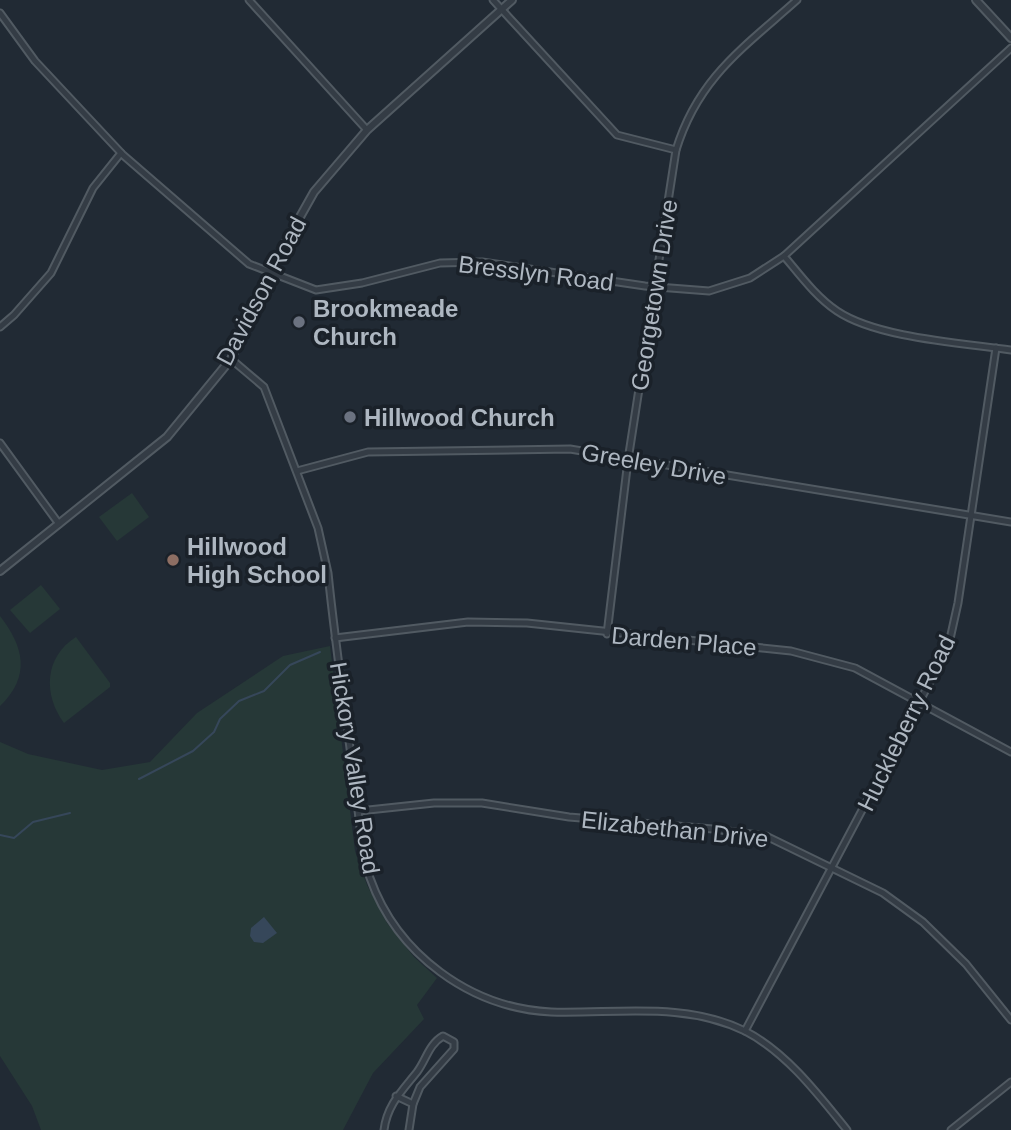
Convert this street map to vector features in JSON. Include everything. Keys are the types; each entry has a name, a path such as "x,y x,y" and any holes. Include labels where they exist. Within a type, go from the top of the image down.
{"street":[{"path":"249,0 367,130"},
{"path":"492,0 617,135 676,150"},
{"name":"Davidson Road","path":"0,571 167,437 231,359 268,274 314,192 367,130 512,0"},
{"name":"Georgetown Drive","path":"607,634 628,460 676,150 692,109 709,81 797,0"},
{"path":"976,0 1011,38"},
{"name":"Bresslyn Road","path":"0,13 35,61 121,153 249,264 268,274 316,290 362,283 440,263 482,262 686,291 732,285 750,278 784,256 1011,48"},
{"path":"0,327 51,273 93,188 121,153"},
{"path":"784,256 822,299 854,320 906,335 1011,350"},
{"name":"Huckleberry Road","path":"745,1031 921,702 953,634 996,348"},
{"name":"Hickory Valley Road","path":"231,359 264,387 318,528 328,573 370,877 390,919 416,953 443,976 474,992 522,1008 549,1012 685,1012 745,1031 787,1062 847,1130"},
{"path":"0,443 60,524"},
{"name":"Greeley Drive","path":"297,471 368,452 570,449 918,509 1011,522"},
{"name":"Darden Place","path":"335,638 468,622 543,624 607,634 791,651 855,668 1011,752"},
{"name":"Elizabethan Drive","path":"359,811 435,803 482,803 569,817 713,829 778,840 883,893 923,922 966,964 1011,1020"},
{"path":"384,1130 396,1096 416,1073 432,1045 443,1037 448,1038 454,1042 453,1053 431,1072 413,1104 409,1130"},
{"path":"951,1130 1011,1082"},
{"path":"396,1096 413,1104"}],"shaded area":[{"path":"132,493 149,517 117,541 99,517"},
{"path":"41,585 60,609 30,633 10,610"},
{"path":"0,616 14,639 21,661 16,684 0,706"},
{"path":"76,637 110,683 110,687 64,723 53,701 50,677 58,655 65,645"},
{"path":"330,646 355,851 367,885 387,923 414,957 437,978 417,1005 424,1019 373,1073 343,1130 41,1130 32,1106 0,1056 0,742 28,754 102,770 150,762 197,713 283,656"}],"water":[{"path":"264,917 277,933 263,943 254,942 250,936 251,928"}],"waterway":[{"path":"139,779 193,751 214,732 220,719 239,701 264,691 290,665 320,652"},
{"path":"0,835 14,838 33,822 70,813"}],"place":[{"name":"Brookmeade Church","path":"299,322"},
{"name":"Hillwood Church","path":"350,417"},
{"name":"Hillwood High School","path":"173,560"}]}
